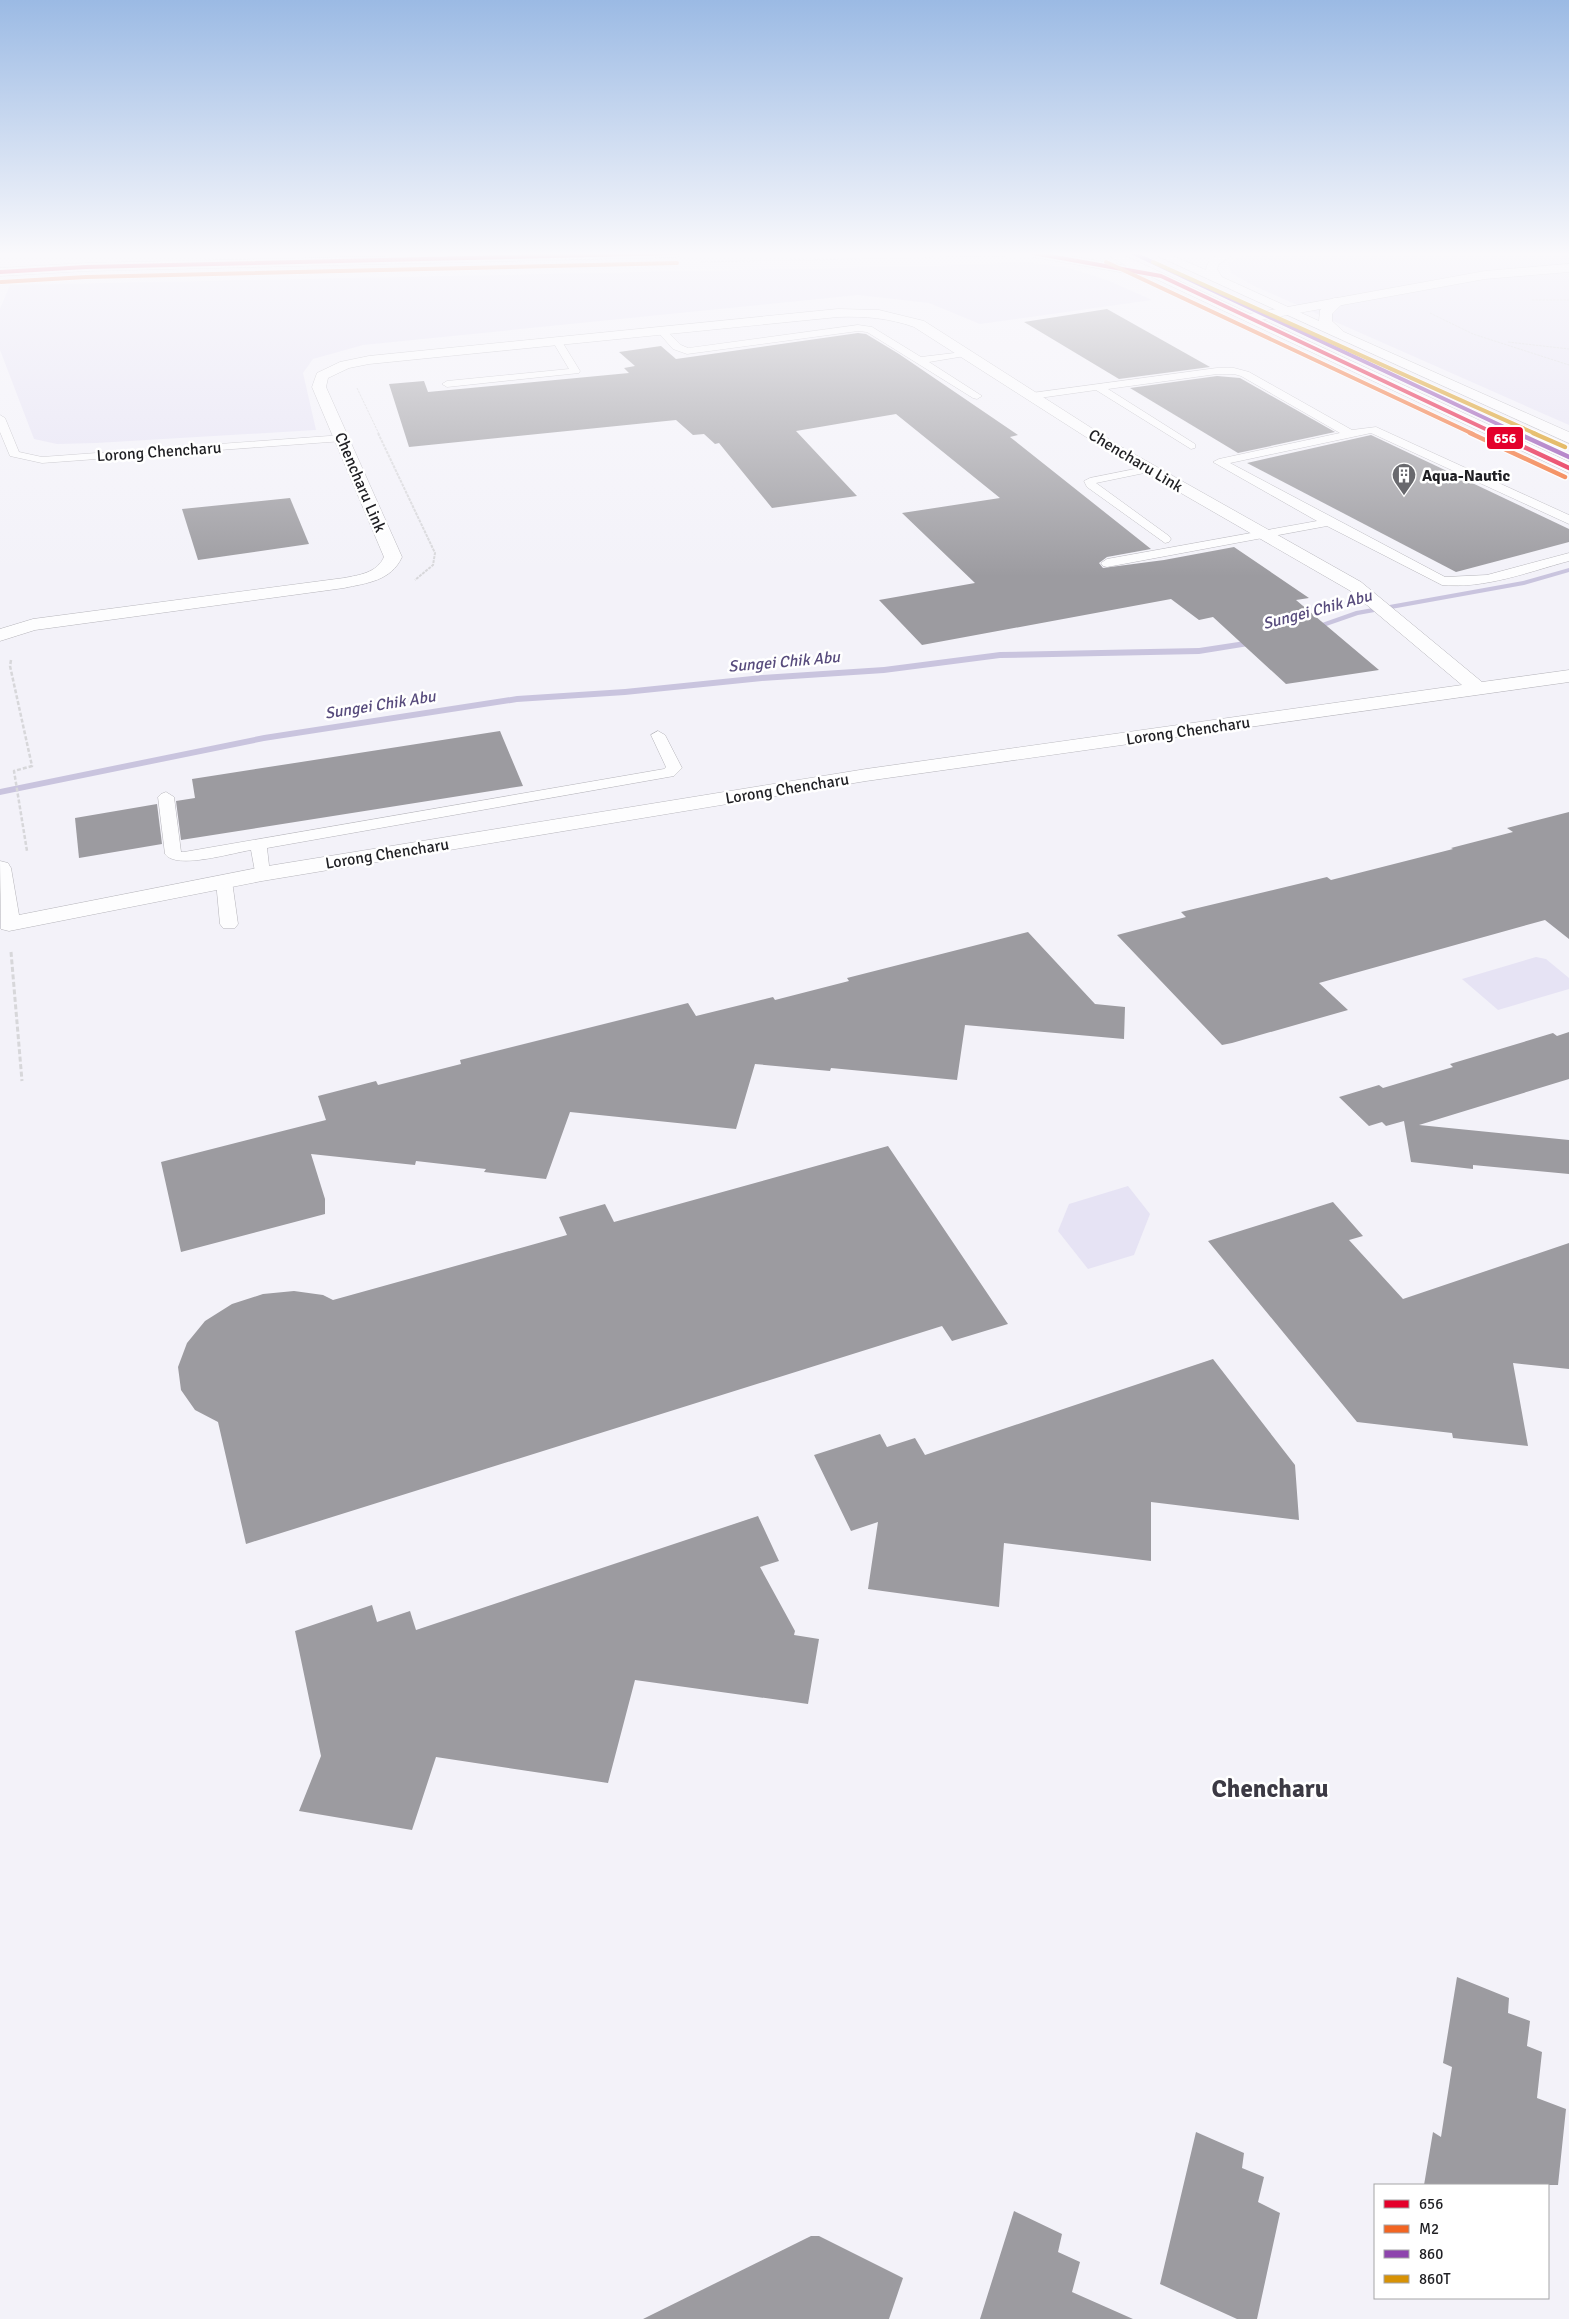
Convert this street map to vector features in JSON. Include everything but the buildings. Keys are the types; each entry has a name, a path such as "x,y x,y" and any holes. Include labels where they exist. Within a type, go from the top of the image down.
{"street":[{"name":"Chencharu Link","path":"0,635 33,625 344,583 382,572 391,564 394,557 319,387 322,376 331,370 364,361"},
{"name":"Chencharu Link","path":"979,361 1150,469 1365,593 1479,690"},
{"path":"1341,361 1569,468"},
{"path":"1400,361 1569,438"},
{"name":"Lorong Chencharu","path":"9,924 262,874 866,775 1569,676"},
{"path":"0,868 9,924"}],"lane":[{"path":"447,384 575,371 569,361"},
{"path":"921,361 977,396"},
{"path":"1032,396 1217,371 1234,371 1245,374 1349,433"},
{"path":"1098,387 1191,446"},
{"name":"Lorong Chencharu","path":"0,418 14,454 42,460 343,438"},
{"path":"1569,520 1374,430 1349,433 1220,462 1430,576 1451,583 1470,582 1569,557"},
{"path":"1150,469 1090,480 1091,485 1165,539"},
{"path":"1107,563 1329,522"},
{"path":"166,797 173,854 178,857 669,773 674,768 658,735"},
{"path":"258,844 262,874"},
{"path":"224,881 230,924"}],"path":[{"path":"354,382 435,553 433,565 422,577 409,584"},
{"path":"12,657 10,666 32,766 14,770 21,812"},
{"path":"9,924 22,1081"}],"shaded area":[{"path":"4,361 311,361 303,373 316,430 96,443 57,444 34,439"},
{"path":"1424,361 1569,361 1569,425"},
{"path":"1536,957 1546,959 1569,978 1569,989 1498,1010 1462,979"},
{"path":"1128,1186 1150,1214 1134,1255 1088,1269 1058,1231 1069,1204"}],"waterway":[{"name":"Sungei Chik Abu","path":"1309,629 1356,613 1524,583 1569,570"},
{"name":"Sungei Chik Abu","path":"0,792 264,738 517,699 625,692 762,678 884,670 1000,655 1199,651 1258,642"}],"transit line":[{"name":"M2","path":"1318,361 1565,477"},
{"name":"656","path":"1342,361 1569,468"},
{"name":"860","path":"1364,361 1569,457"},
{"name":"860T","path":"1374,361 1565,447"}],"place":[{"name":"Aqua-Nautic","path":"1404,496"}],"district":[{"name":"Chencharu","path":"1270,1788"}]}
